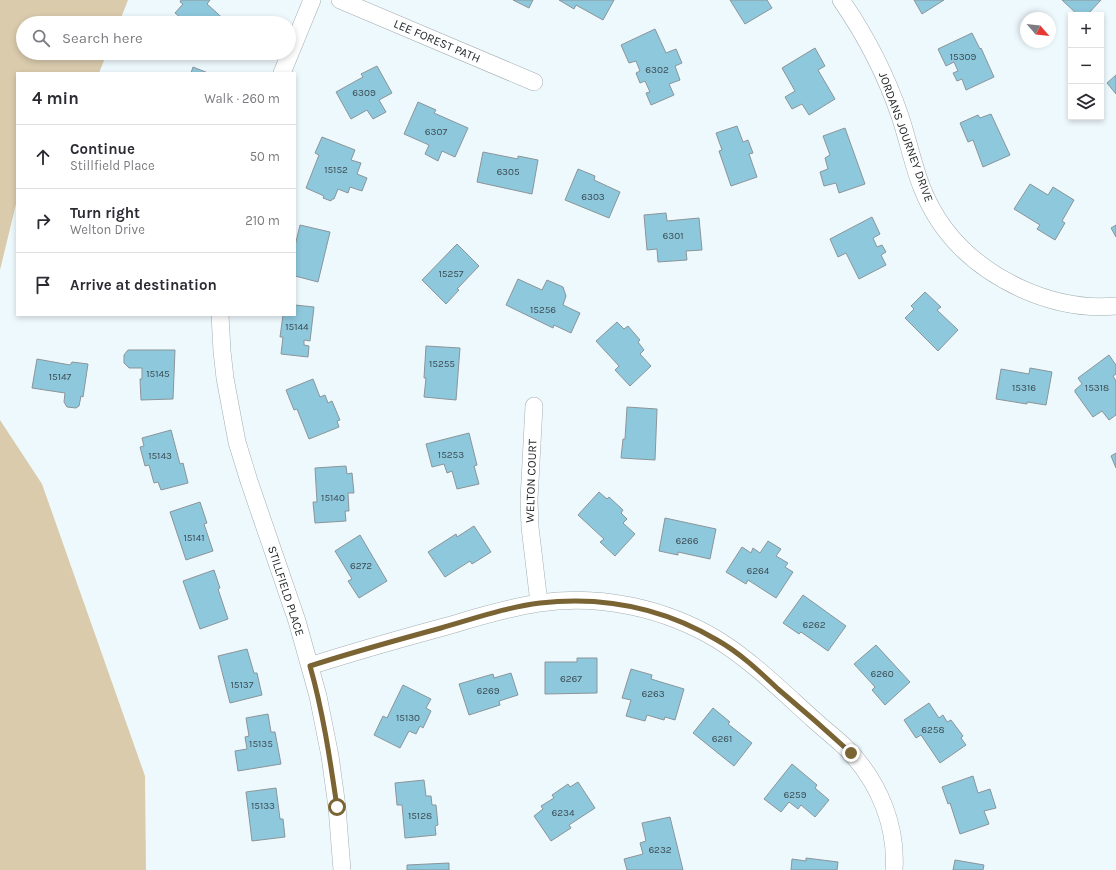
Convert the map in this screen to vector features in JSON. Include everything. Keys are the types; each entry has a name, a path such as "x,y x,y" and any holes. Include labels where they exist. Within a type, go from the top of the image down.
{"street":[{"path":"296,39 312,0"},
{"name":"LEE FOREST PATH","path":"340,0 534,82"},
{"name":"JORDANS JOURNEY DRIVE","path":"841,0 853,17 878,62 900,115 921,187 928,203 946,232 981,266 1004,281 1037,296 1066,304 1116,306"},
{"path":"282,72 287,60"},
{"name":"STILLFIELD PLACE","path":"220,316 225,378 237,442 297,621 318,696 330,756 337,807 342,870"},
{"name":"WELTON COURT","path":"534,406 528,500 539,603"},
{"path":"310,666 498,612 539,603 577,601 607,602 651,611 690,626 718,640 744,658 851,753 866,771 880,796 889,818 892,832 894,870"}],"shaded area":[{"path":"0,0 128,0 122,16 16,16 16,60 104,60 99,72 16,72 16,204 0,270"},
{"path":"0,420 42,484 145,776 146,870 0,870"}],"building":[{"path":"181,0 210,0 207,4 220,16 179,16 175,13 183,4 180,2"},
{"path":"513,0 533,0 529,8"},
{"path":"559,0 614,0 603,20 576,5 574,9"},
{"path":"730,0 767,0 772,8 745,24"},
{"path":"914,0 944,0 922,14"},
{"path":"1062,0 1101,0 1090,12 1075,12"},
{"path":"655,29 666,53 676,49 682,63 675,66 680,80 669,84 674,95 651,105 646,93 650,92 645,81 640,83 636,73 640,71 636,61 629,63 621,45"},
{"path":"972,33 980,49 981,48 994,77 966,90 962,79 957,81 953,73 958,71 954,62 946,66 938,49"},
{"path":"815,48 825,66 818,70 835,99 809,115 802,104 792,109 785,97 795,91 782,68"},
{"path":"377,66 392,93 379,100 386,112 373,119 367,110 351,119 336,92 363,77 361,74"},
{"path":"193,67 206,72 191,72"},
{"path":"1116,75 1116,94 1107,83"},
{"path":"418,102 436,110 434,113 468,128 455,157 442,151 438,161 425,154 429,145 404,134"},
{"path":"991,114 1010,155 983,167 973,140 968,142 960,123 978,115 980,118"},
{"path":"737,126 743,142 748,140 753,153 749,154 757,177 731,186 719,151 722,150 716,133"},
{"path":"845,128 865,184 839,193 836,183 824,186 820,172 828,169 825,158 830,155 823,136"},
{"path":"322,137 355,150 351,160 361,163 357,174 367,178 362,191 350,187 348,193 338,189 334,199 331,201 323,198 324,196 306,188 319,155 315,153"},
{"path":"483,152 518,159 518,156 538,160 532,194 477,182"},
{"path":"578,169 595,176 594,180 620,192 609,218 565,200"},
{"path":"1030,184 1048,195 1053,187 1074,200 1062,221 1065,223 1055,240 1037,229 1040,225 1014,209"},
{"path":"666,213 667,221 699,218 702,250 686,251 687,260 658,262 657,249 647,250 644,215"},
{"path":"872,217 880,234 873,238 877,247 882,245 886,252 881,255 886,265 859,279 846,253 838,257 830,239"},
{"path":"300,225 330,232 318,282 296,276 296,242"},
{"path":"1116,225 1116,237 1111,228"},
{"path":"457,244 479,266 457,289 459,290 446,304 422,280"},
{"path":"518,279 542,290 547,280 563,287 566,296 563,305 580,313 571,333 554,325 553,328 506,305"},
{"path":"925,292 941,307 937,310 958,330 938,351 905,318 914,309 911,306"},
{"path":"296,305 314,307 310,341 304,340 304,345 309,346 308,357 281,354 283,337 280,337 283,316 296,316"},
{"path":"617,322 624,329 628,326 640,340 638,342 644,350 640,354 651,366 630,386 615,370 619,366 596,341"},
{"path":"426,346 460,348 456,400 424,397 426,378 424,378"},
{"path":"128,350 175,350 173,399 141,400 140,379 142,379 142,368 129,368 124,363 124,355"},
{"path":"1109,355 1116,365 1116,374 1113,376 1116,381 1116,415 1109,420 1102,411 1093,417 1075,390 1082,384 1078,378"},
{"path":"37,359 70,365 72,362 88,364 83,397 81,396 79,406 76,408 67,407 64,402 65,393 32,388"},
{"path":"1030,368 1052,372 1046,405 1027,402 1027,404 996,399 1001,369 1029,374"},
{"path":"313,379 320,397 325,395 328,403 332,401 340,420 337,421 339,427 309,439 297,409 294,410 286,390"},
{"path":"627,407 657,409 655,460 621,458 623,439 625,439"},
{"path":"171,430 180,464 183,463 188,483 161,490 158,482 154,483 149,465 145,466 140,447 144,446 142,438"},
{"path":"469,433 477,465 474,466 479,484 457,489 452,471 447,473 444,464 432,467 426,444"},
{"path":"1116,453 1116,468 1111,456"},
{"path":"346,466 347,474 352,473 354,493 348,493 349,511 345,511 346,521 315,523 313,502 317,502 315,468"},
{"path":"599,492 607,499 609,497 623,510 621,513 627,519 623,523 635,534 615,556 600,542 604,539 578,515"},
{"path":"200,502 207,523 204,524 213,551 186,560 170,512"},
{"path":"665,518 716,529 710,559 678,552 678,555 659,551"},
{"path":"474,526 491,552 472,564 470,561 445,577 428,552 456,534 457,537"},
{"path":"360,535 387,581 359,598 348,581 352,579 335,551"},
{"path":"768,541 781,549 776,556 788,563 785,567 793,572 776,598 748,580 746,584 726,572 742,547 751,553 753,548 760,553"},
{"path":"214,570 220,588 218,589 228,619 200,629 183,581"},
{"path":"803,595 846,626 828,651 801,632 799,634 783,623"},
{"path":"876,645 910,682 885,705 872,690 875,687 854,664"},
{"path":"247,649 254,673 257,673 262,695 230,703 218,656"},
{"path":"577,658 597,658 597,693 545,694 545,662 577,662"},
{"path":"631,669 652,675 651,679 684,689 675,720 665,717 664,720 647,715 645,721 626,716 631,700 622,698"},
{"path":"511,673 518,695 499,701 500,705 469,715 459,684 493,674 494,678"},
{"path":"403,685 431,699 426,708 431,711 423,728 420,726 416,734 409,731 400,748 374,735 383,716 387,718"},
{"path":"929,703 939,718 943,715 947,722 951,720 963,736 961,738 966,745 940,763 921,735 916,738 904,720"},
{"path":"713,708 730,722 728,724 752,743 734,766 693,733"},
{"path":"268,714 271,732 275,732 281,764 238,771 235,751 247,749 245,737 249,736 246,718"},
{"path":"792,764 817,785 815,788 829,800 815,817 801,805 798,809 789,802 781,812 764,799"},
{"path":"973,776 978,793 990,789 996,808 984,811 989,824 960,834 950,803 948,804 942,787"},
{"path":"424,780 426,796 431,796 432,805 436,805 438,825 435,826 436,835 405,838 402,805 397,805 395,783"},
{"path":"578,782 595,808 569,825 571,828 551,841 534,816 543,809 541,806 554,798 552,795 568,784 570,787"},
{"path":"276,788 280,819 283,819 285,837 252,841 246,792"},
{"path":"670,817 683,870 627,870 624,859 643,854 640,843 646,841 642,823"},
{"path":"806,858 838,862 837,870 791,870 792,859 806,861"},
{"path":"955,860 984,865 983,870 953,870"},
{"path":"449,863 449,870 407,870 407,865"}],"route":[{"path":"337,807 330,756 318,696 310,666 498,612 539,603 577,601 607,602 651,611 690,626 718,640 744,658 851,753"}]}
